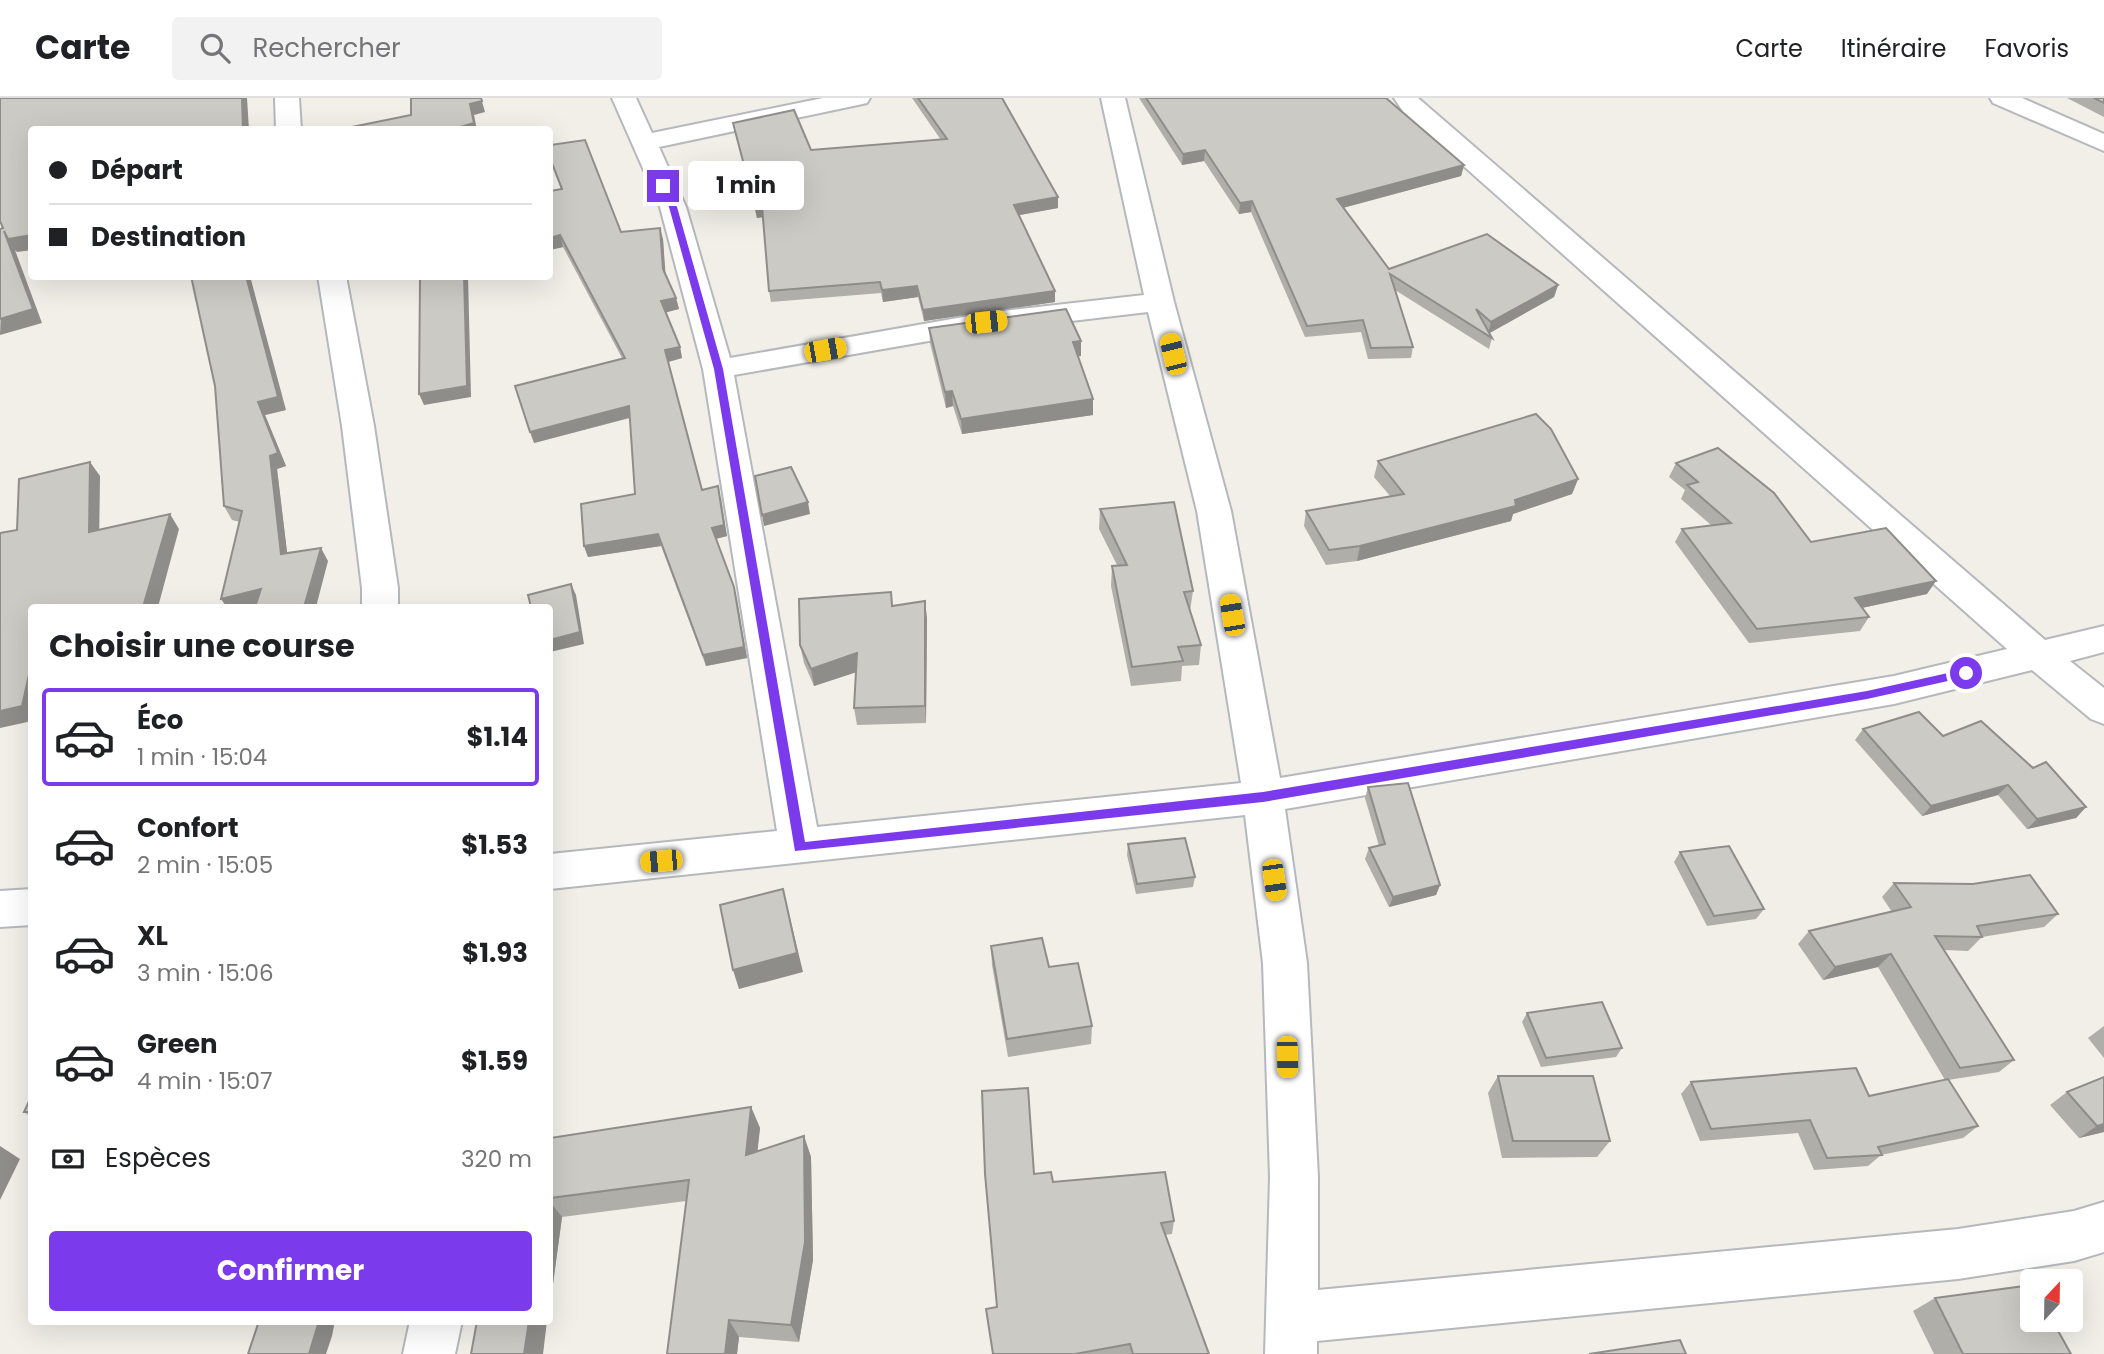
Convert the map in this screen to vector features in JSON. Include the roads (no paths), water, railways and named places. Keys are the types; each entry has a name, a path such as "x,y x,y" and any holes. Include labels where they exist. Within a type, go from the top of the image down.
{"street":[{"path":"287,98 289,126"},
{"path":"624,98 673,207 718,369 800,847"},
{"path":"643,143 858,98"},
{"path":"1113,98 1160,302 1214,510 1263,797 1285,963 1294,1177 1292,1336 1958,1254 2074,1236 2104,1227"},
{"path":"1406,98 1413,108 2038,655 2104,709"},
{"path":"2002,98 2104,142"},
{"path":"333,280 358,426 380,604"},
{"path":"718,369 986,322 1160,302"},
{"path":"553,872 1263,797 1880,693 2104,639"},
{"path":"0,909 28,907"},
{"path":"429,1354 435,1325"}]}
